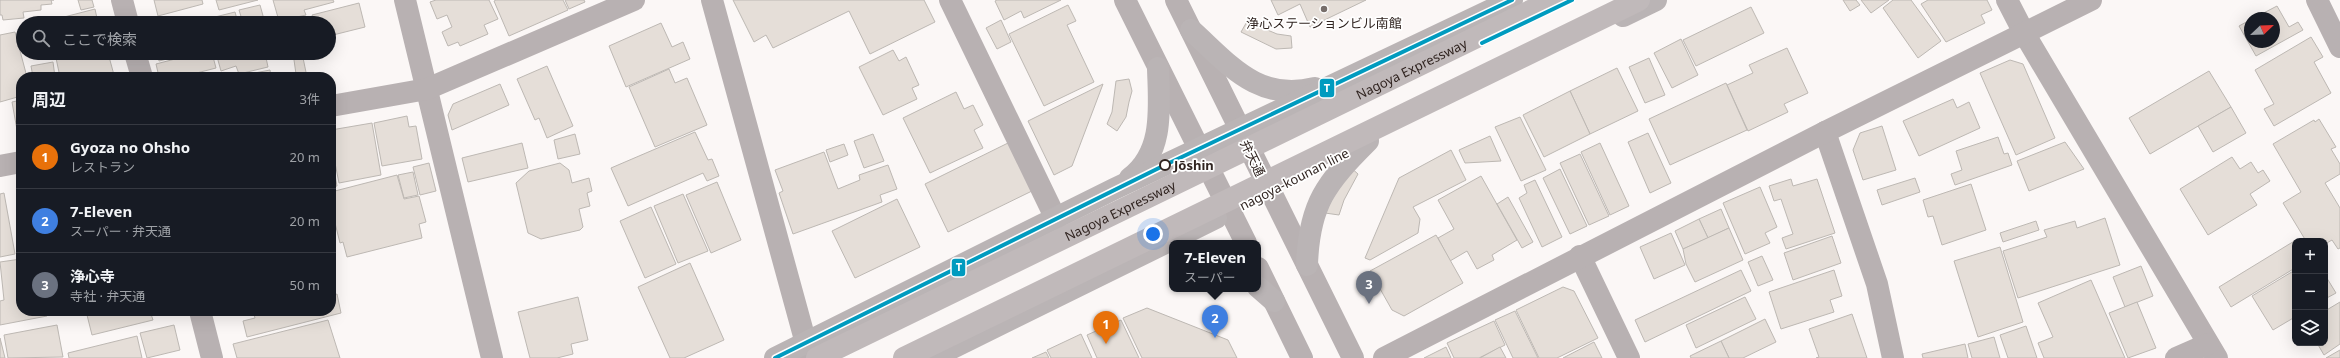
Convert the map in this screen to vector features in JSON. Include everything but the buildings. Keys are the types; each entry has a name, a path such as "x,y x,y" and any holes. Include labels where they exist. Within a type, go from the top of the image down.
{"highway":[{"name":"Nagoya Expressway","path":"811,353 1553,0"},
{"path":"904,358 1639,0"}],"main road":[{"path":"775,358 811,353 1112,190 1512,0"},
{"name":"nagoya-kounan line","path":"1171,240 1368,141 1656,0"},
{"path":"1191,30 1248,81 1262,87 1281,90 1305,90 1338,82"},
{"path":"1112,190 1140,171 1155,141 1159,123 1158,68"},
{"path":"1307,265 1308,238 1320,200 1340,170 1368,141"},
{"name":"nagoya-kounan line","path":"932,358 1169,241"},
{"path":"1120,266 1147,264 1169,254"}],"street":[{"path":"122,0 126,16"},
{"path":"405,0 492,358"},
{"path":"336,105 427,89 634,0"},
{"path":"712,0 811,353"},
{"path":"950,0 1056,219"},
{"path":"1124,0 1200,148 1245,240"},
{"name":"弁天通","path":"1176,0 1269,192 1307,265 1352,358"},
{"path":"2007,0 2024,33 2213,351 2176,358"},
{"path":"1384,358 1824,132 2091,0"},
{"path":"2317,0 2340,47"},
{"path":"137,60 141,72"},
{"path":"1824,132 1877,284 1893,358"},
{"path":"0,166 16,163"},
{"path":"1580,256 1629,358"},
{"path":"1261,278 1266,294 1302,358"},
{"path":"201,316 212,358"}],"transit line":[{"name":"T","path":"775,358 1165,165 1512,0"},
{"name":"T","path":"1482,43 1572,0"}],"place":[{"name":"浄心ステーションビル南館","path":"1324,9"},
{"name":"Jōshin","path":"1165,165"},
{"name":"浄心寺","path":"1369,304"},
{"name":"7-Eleven","path":"1215,338"},
{"name":"Gyoza no Ohsho","path":"1106,344"}]}
